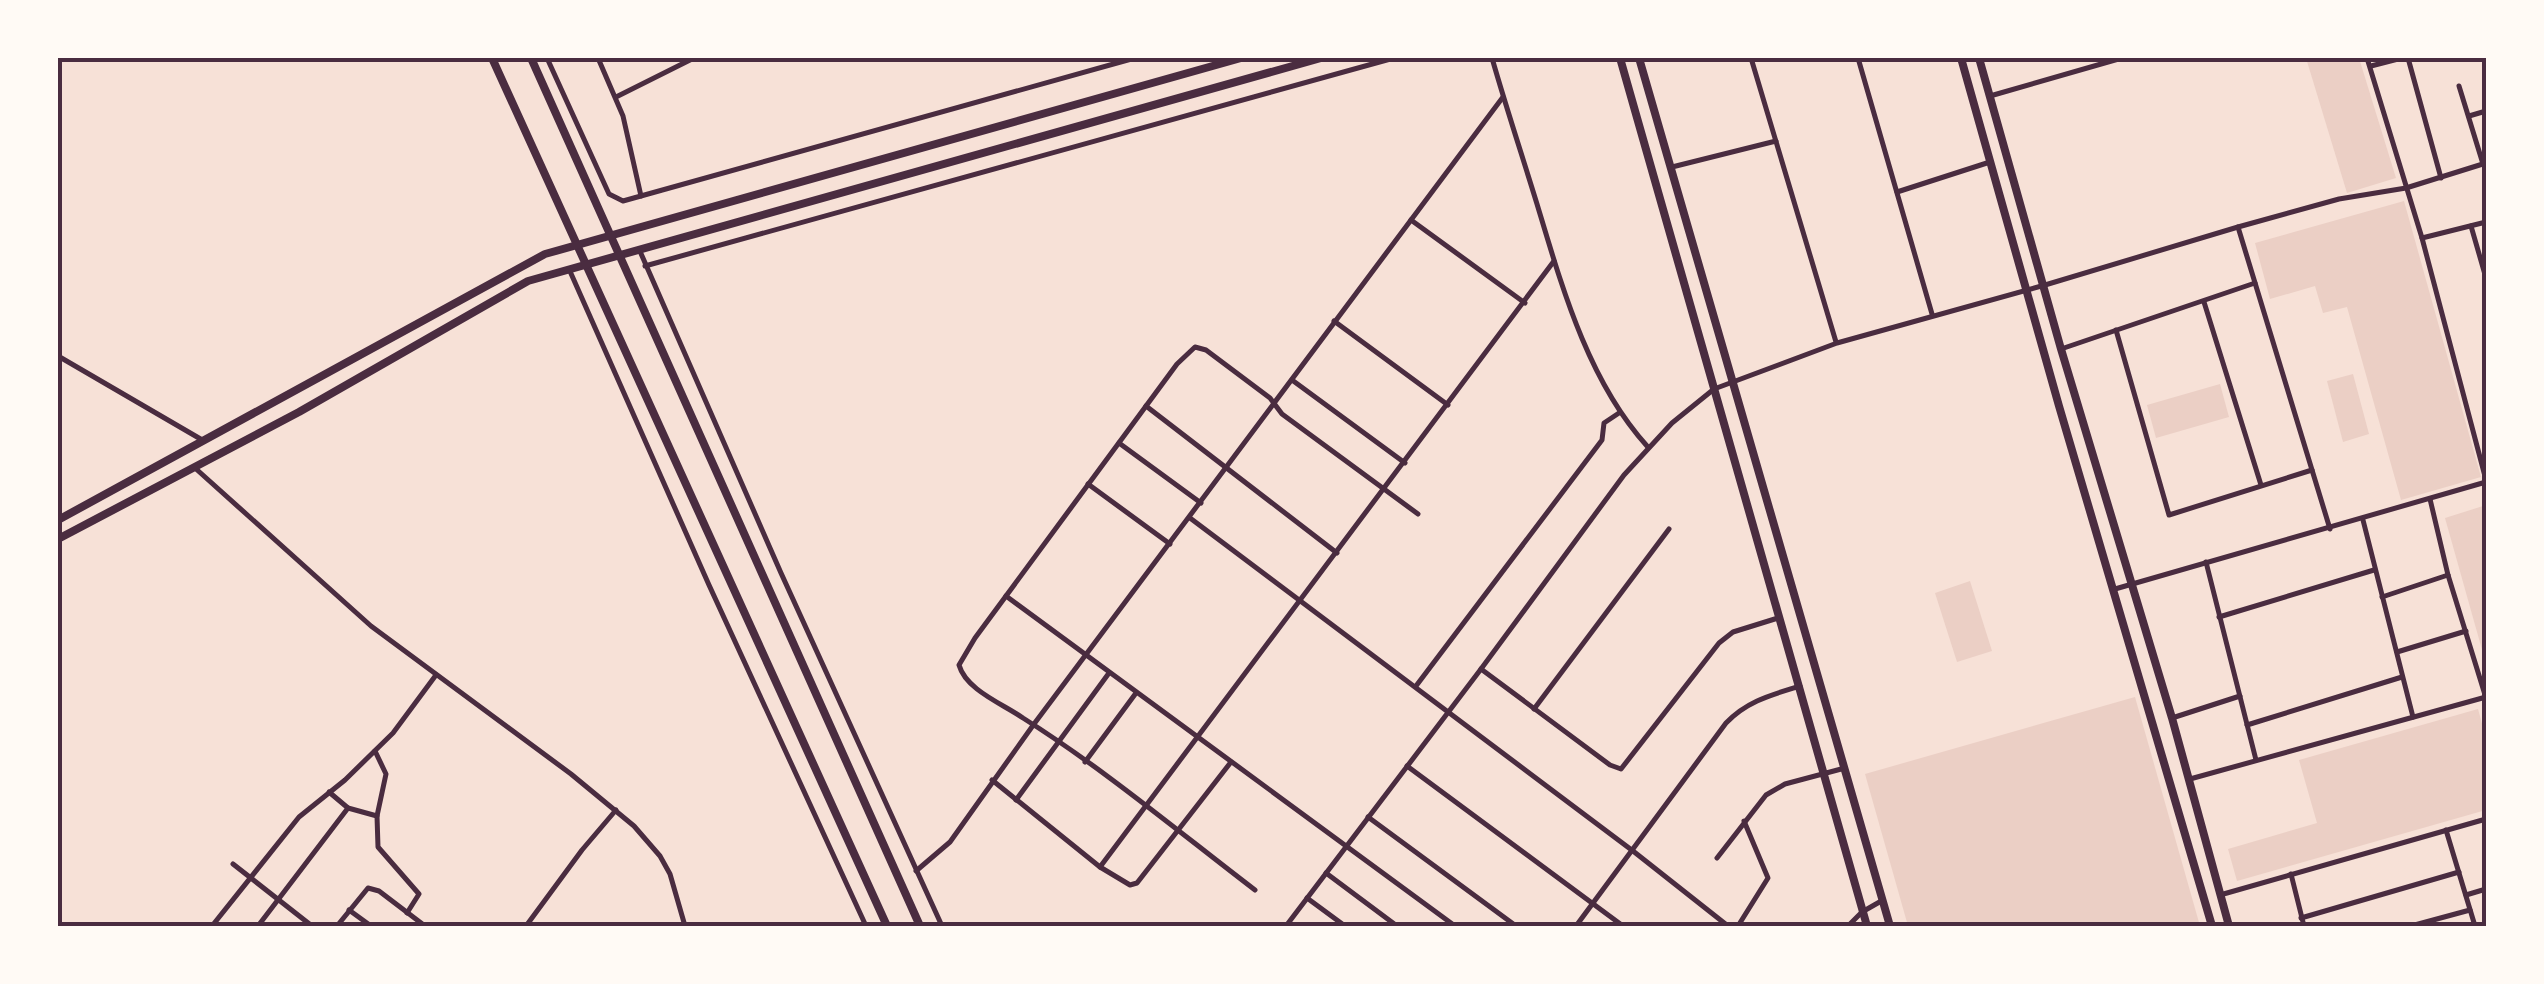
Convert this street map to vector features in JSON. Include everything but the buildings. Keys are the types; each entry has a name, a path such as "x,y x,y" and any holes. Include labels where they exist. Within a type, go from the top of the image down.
{"street":[{"path":"492,58 887,926"},
{"path":"531,58 920,926"},
{"path":"547,58 609,194 623,202 1135,58"},
{"path":"598,58 629,135 641,196"},
{"path":"616,97 694,58"},
{"path":"58,520 545,254 1241,58"},
{"path":"58,540 299,412 528,281 1321,58"},
{"path":"645,266 1394,58"},
{"path":"1492,58 1554,261 1593,360 1619,413 1648,447"},
{"path":"1620,58 1867,926"},
{"path":"1639,58 1890,926"},
{"path":"1751,58 1836,343"},
{"path":"1858,58 1932,316"},
{"path":"1961,58 2212,926"},
{"path":"1979,58 2229,926"},
{"path":"1990,96 2122,58"},
{"path":"2115,590 2486,481 2422,238 2367,58"},
{"path":"2370,66 2405,58 2442,178"},
{"path":"1286,926 1648,447 1714,389 1836,343 2238,226 2339,198 2406,188 2485,163 2459,86"},
{"path":"916,871 943,850 1503,97"},
{"path":"2468,116 2486,111"},
{"path":"1671,168 1776,140"},
{"path":"1898,192 1991,162"},
{"path":"1412,220 1526,303"},
{"path":"2422,238 2486,222"},
{"path":"2238,226 2330,529"},
{"path":"2471,226 2486,278"},
{"path":"638,249 942,926"},
{"path":"1100,867 1554,261"},
{"path":"568,268 866,926"},
{"path":"2061,349 2255,284"},
{"path":"2204,302 2261,486"},
{"path":"1334,321 1448,405"},
{"path":"2116,330 2169,515 2312,470"},
{"path":"1255,890 1034,724 969,682 961,674 959,664 1177,364 1195,347 1206,350 1418,514"},
{"path":"58,356 204,441"},
{"path":"1292,380 1405,463"},
{"path":"1146,406 1336,553"},
{"path":"1416,686 1602,440 1604,423 1619,413"},
{"path":"1119,442 1201,504"},
{"path":"193,466 343,603 616,810 660,856 670,874 685,926"},
{"path":"1088,484 1170,544"},
{"path":"2189,780 2486,698 2448,575 2430,499"},
{"path":"1190,518 1633,850 1728,926"},
{"path":"2363,520 2413,717"},
{"path":"1534,709 1669,529"},
{"path":"2206,562 2256,760"},
{"path":"2219,617 2374,570"},
{"path":"2382,597 2448,575"},
{"path":"1006,596 1455,926"},
{"path":"1481,669 1610,765 1621,769 1719,643 1733,632 1780,617"},
{"path":"2397,652 2467,631"},
{"path":"1016,800 1108,673"},
{"path":"212,926 298,817 393,733 436,675"},
{"path":"2247,725 2403,676"},
{"path":"1576,926 1740,709 1800,686"},
{"path":"1086,762 1136,693"},
{"path":"2172,718 2240,696"},
{"path":"374,751 386,774 377,816 378,847 418,894 408,913"},
{"path":"992,780 1100,867 1122,882 1137,883 1230,762"},
{"path":"1407,766 1622,926"},
{"path":"1716,858 1766,795 1786,784 1844,768"},
{"path":"329,792 348,808 377,816"},
{"path":"258,926 348,808"},
{"path":"526,926 616,810"},
{"path":"1368,817 1516,926"},
{"path":"2220,895 2486,819"},
{"path":"1738,926 1768,878 1744,821"},
{"path":"2446,830 2475,926"},
{"path":"233,864 312,926"},
{"path":"2302,918 2460,872"},
{"path":"1326,873 1397,926"},
{"path":"2291,874 2304,926"},
{"path":"337,926 364,890 373,888 425,926"},
{"path":"2466,895 2486,889"},
{"path":"1308,898 1345,926"},
{"path":"1848,926 1883,900"},
{"path":"349,909 370,926"},
{"path":"2411,926 2470,910"}],"shaded area":[{"path":"2306,58 2359,58 2396,178 2347,193"},
{"path":"2404,201 2481,477 2401,500 2347,307 2323,313 2315,286 2270,299 2255,243"},
{"path":"2353,374 2369,434 2343,442 2327,381"},
{"path":"2220,384 2229,417 2156,438 2147,405"},
{"path":"2483,506 2486,517 2486,664 2445,518"},
{"path":"1970,581 1992,651 1957,662 1935,593"},
{"path":"2135,697 2200,926 1908,926 1865,774"},
{"path":"2478,709 2486,738 2486,810 2237,881 2228,849 2317,823 2299,760"}]}
